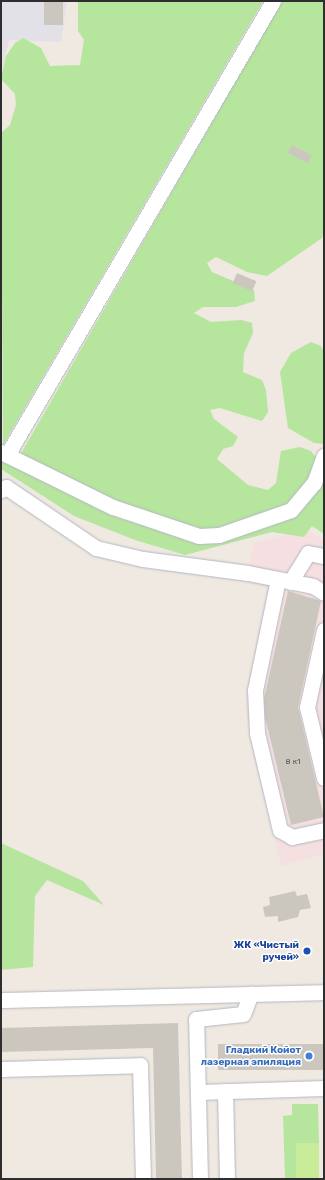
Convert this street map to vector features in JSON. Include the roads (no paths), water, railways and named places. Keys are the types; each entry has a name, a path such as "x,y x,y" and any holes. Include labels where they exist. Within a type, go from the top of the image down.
{"street":[{"path":"273,1 4,453 113,507 199,536 219,535 291,510 314,483 324,456"},
{"path":"1,490 6,487 96,548 284,581 324,593"},
{"path":"324,556 308,553 284,581 255,690 257,733 280,830 292,837 324,830"},
{"path":"324,630 307,706 324,778"},
{"path":"1,1000 324,992"},
{"path":"200,1179 196,1019 243,1014 251,993"},
{"path":"1,1069 140,1065 143,1179"},
{"path":"198,1092 324,1088"},
{"path":"225,1091 227,1179"}],"place":[{"name":"ЖК «Чистый ручей»","path":"307,951"},
{"name":"Гладкий Койот лазерная эпиляция","path":"309,1056"}]}
